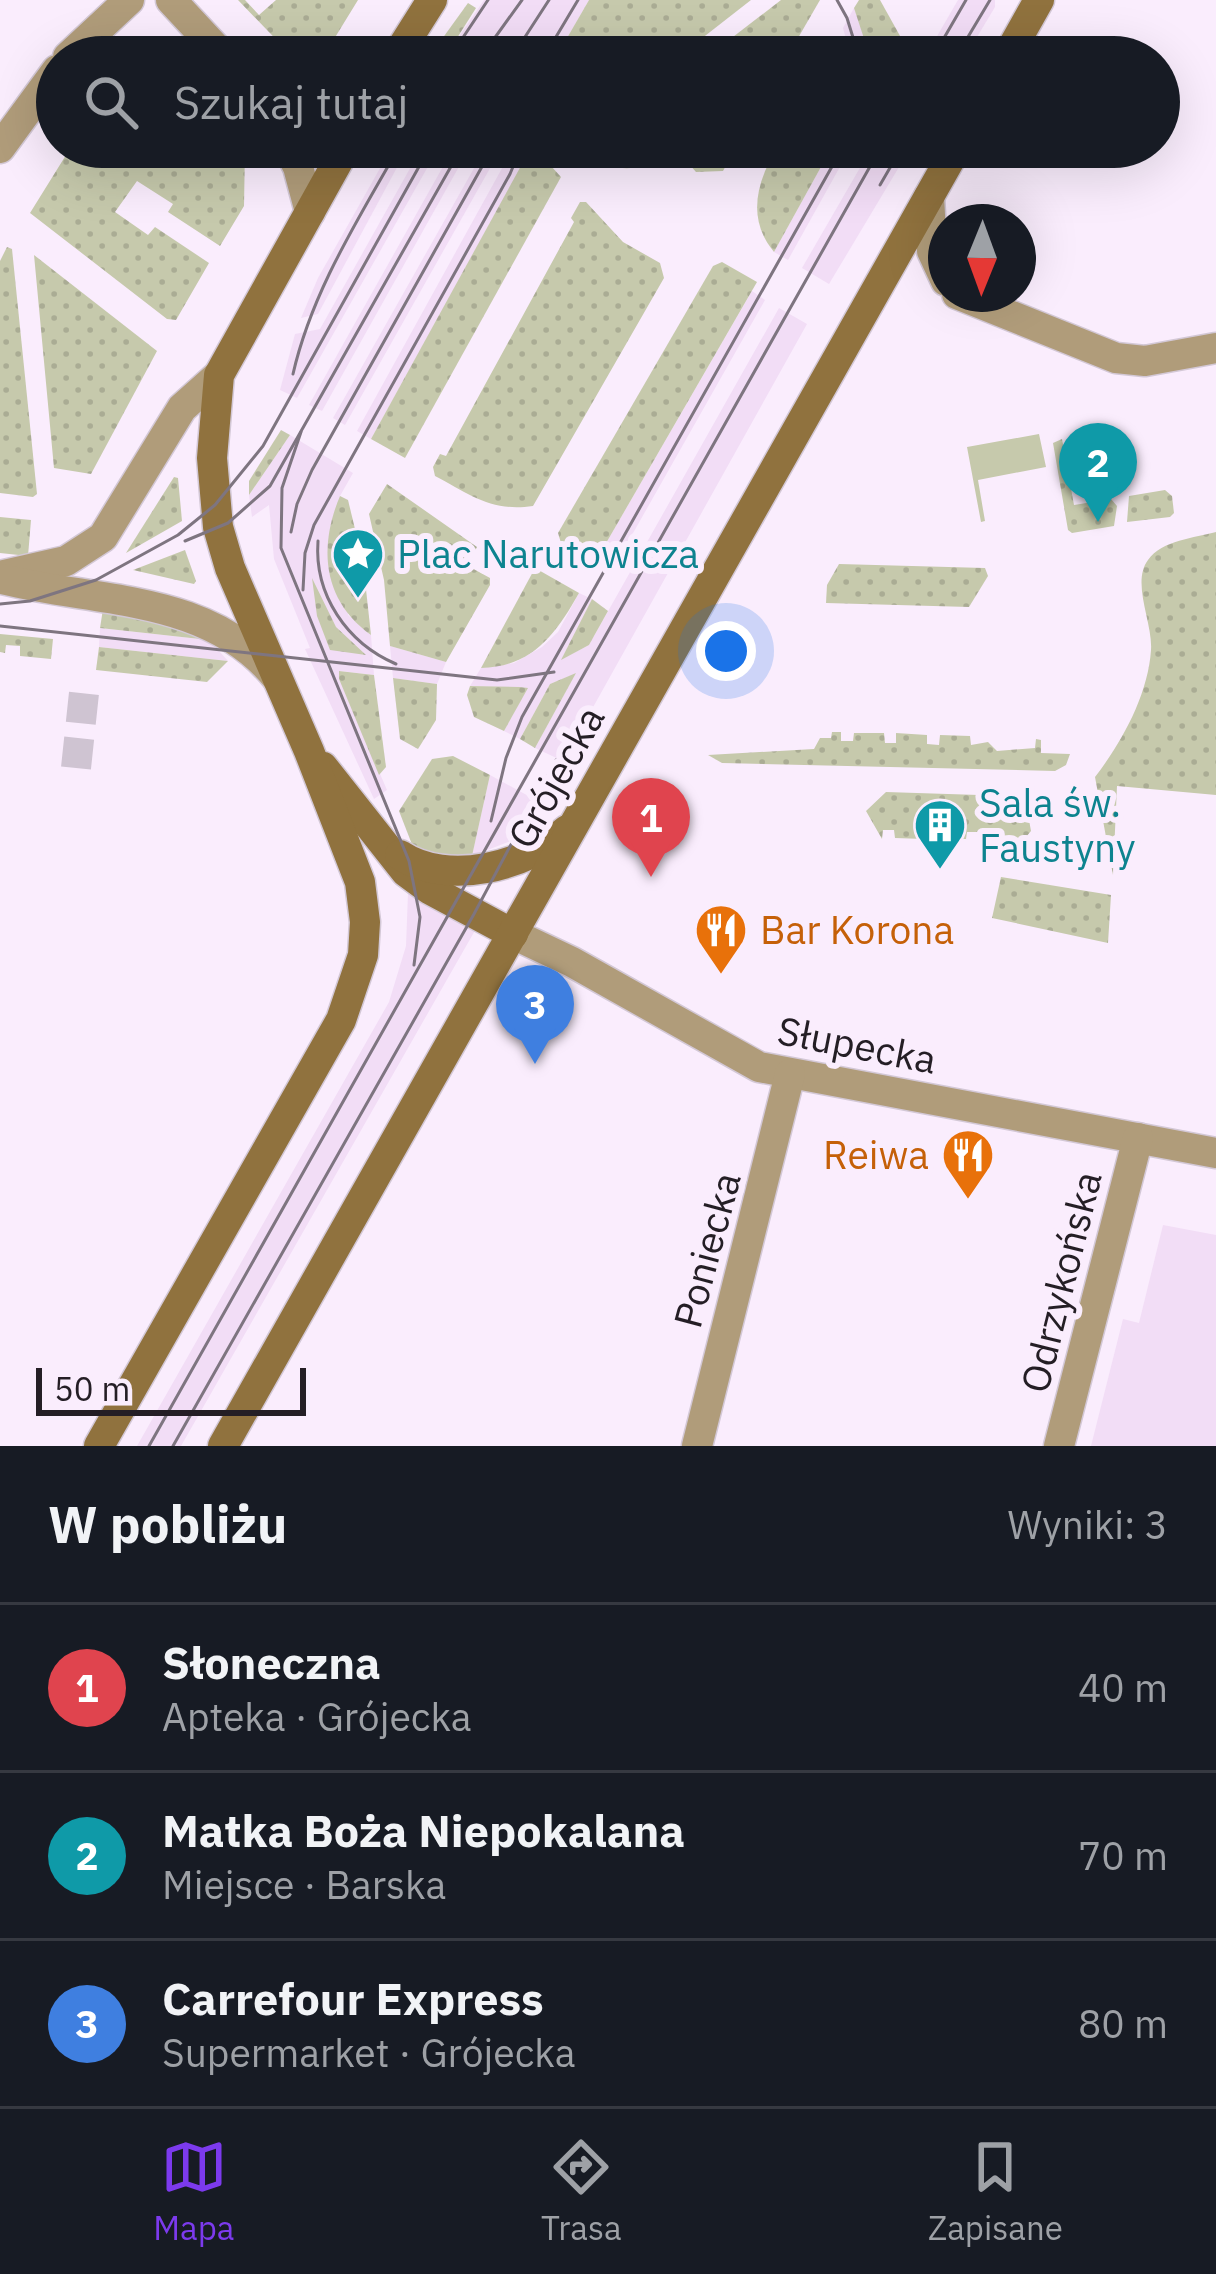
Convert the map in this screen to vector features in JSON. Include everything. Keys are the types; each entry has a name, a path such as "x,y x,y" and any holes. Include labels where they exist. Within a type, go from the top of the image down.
{"main road":[{"path":"409,36 432,0"},
{"path":"1012,36 1016,0"},
{"path":"1019,36 1040,0"},
{"path":"99,1446 341,1020 359,976 365,937 360,882 230,568 218,527 212,458 219,375 334,168"},
{"name":"Grójecka","path":"223,1446 945,168"},
{"path":"309,752 416,880 513,934"},
{"path":"377,835 410,861 457,870 528,856 576,822"}],"street":[{"path":"90,36 129,0"},
{"path":"171,0 204,36"},
{"path":"0,148 36,99"},
{"path":"298,168 310,212"},
{"path":"929,196 929,204"},
{"path":"1002,312 1116,358 1145,362 1216,348"},
{"path":"0,577 66,561 103,537 182,408 219,375"},
{"path":"0,577 59,593 179,611 240,642 277,677"},
{"name":"Słupecka","path":"513,934 572,962 745,1061 790,1074 1216,1153"},
{"name":"Poniecka","path":"697,1446 790,1074"},
{"name":"Odrzykońska","path":"1059,1446 1138,1138"}],"shaded area":[{"path":"484,0 589,0 568,36 459,36"},
{"path":"958,0 995,0 978,36 937,36"},
{"path":"854,8 865,36 845,36 843,28"},
{"path":"380,168 397,168 318,314 301,318 318,278"},
{"path":"410,168 427,168 297,398 280,390 295,334 320,329"},
{"path":"442,168 458,168 322,411 309,405"},
{"path":"474,168 490,168 345,425 333,418"},
{"path":"502,168 522,168 371,439 357,431"},
{"path":"820,168 839,168 788,260 774,252"},
{"path":"860,168 898,168 829,284 802,268"},
{"path":"752,291 765,300 611,572 594,564"},
{"path":"779,308 807,324 563,761 535,748 575,674 550,684 520,739 504,731 527,688 470,686 481,668 514,663 542,647 558,632 579,593 592,599 562,659 589,645"},
{"path":"290,435 353,473 340,496 348,615 371,635 374,675 340,671 339,679 387,790 374,799 305,649 310,648 274,559 269,505 252,517 249,495"},
{"path":"100,628 209,640 228,661 99,647"},
{"path":"390,646 446,662 437,684 393,678"},
{"path":"490,775 543,804 526,835 472,856"},
{"path":"408,893 477,927 181,1446 137,1446 389,1002 406,946"},
{"path":"1163,1225 1216,1235 1216,1446 1091,1446 1123,1319 1139,1323"}],"green space":[{"path":"238,0 245,0 259,15 276,0 358,0 336,36 273,36"},
{"path":"589,0 751,0 705,36 568,36"},
{"path":"781,0 820,0 799,36 734,36"},
{"path":"859,0 880,0 900,36 863,36 854,8"},
{"path":"468,3 476,8 458,36 444,36"},
{"path":"58,168 245,168 244,206 220,246 168,212 173,204 137,181 115,212 148,235 155,227 209,263 176,320 167,319 30,213"},
{"path":"520,168 553,168 561,177 405,458 371,439"},
{"path":"692,168 725,168 723,171 696,172"},
{"path":"766,168 820,168 774,252 757,213"},
{"path":"580,202 586,202 623,242 660,263 664,278 533,506 493,504 435,476 433,467 440,454 446,456 574,222 571,218"},
{"path":"7,247 12,249 37,494 33,497 0,493 0,261"},
{"path":"34,255 157,351 91,474 54,468"},
{"path":"722,262 757,282 594,564 561,543 558,533 713,266"},
{"path":"281,430 290,435 249,495 249,481"},
{"path":"1039,434 1046,467 978,480 985,521 981,522 967,447"},
{"path":"1062,439 1074,505 1111,499 1117,506 1114,526 1068,530 1053,443"},
{"path":"174,477 178,478 182,521 126,553"},
{"path":"387,484 477,547 468,566 490,578 446,662 390,646 384,580 369,514"},
{"path":"1165,490 1172,496 1174,513 1170,517 1127,522 1129,496"},
{"path":"340,496 348,500 363,562 371,635 343,606 329,572 329,535"},
{"path":"0,517 31,520 28,556 0,553"},
{"path":"1216,532 1216,795 1117,786 1113,875 1095,777 1132,717 1149,667 1151,639 1143,569 1162,548"},
{"path":"185,550 194,584 133,570"},
{"path":"839,564 985,568 988,576 969,607 826,603 827,585"},
{"path":"535,568 579,593 540,646 515,662 481,668"},
{"path":"312,578 336,627 366,655 330,650 317,616"},
{"path":"592,599 608,611 589,645 561,660"},
{"path":"103,609 131,612 209,640 100,628"},
{"path":"0,634 53,639 51,659 20,656 20,646 6,645 5,653 0,652"},
{"path":"99,647 228,661 207,682 96,670"},
{"path":"339,671 374,675 386,767 379,775 339,679"},
{"path":"576,673 535,748 520,739 550,684"},
{"path":"393,678 437,684 436,720 418,749 400,739"},
{"path":"470,686 528,688 504,731 474,717 467,695"},
{"path":"832,732 841,732 841,741 853,741 854,733 884,733 885,743 896,743 896,733 927,735 927,744 939,745 940,735 970,736 971,745 988,742 997,751 1035,748 1036,739 1041,740 1041,753 1070,754 1066,765 1055,771 722,763 708,755 814,749 820,738 831,738"},
{"path":"453,756 490,775 472,856 450,858 413,847 399,811 432,759"},
{"path":"886,792 1010,796 1027,809 1031,831 1002,866 998,852 978,839 978,832 967,832 966,839 936,839 936,832 925,831 924,839 895,838 894,830 883,830 882,839 866,811"},
{"path":"1001,877 1111,895 1108,943 992,918"}],"tunnel":[{"path":"76,768 84,693"}],"tram line":[{"path":"464,36 488,0"},
{"path":"496,36 522,0"},
{"path":"526,36 549,0"},
{"path":"557,36 578,0"},
{"path":"837,0 853,36"},
{"path":"945,36 966,0"},
{"path":"969,36 990,0"},
{"path":"293,374 324,285 387,168"},
{"path":"0,604 30,601 96,580 178,535 215,505 263,446 418,168"},
{"path":"185,541 228,523 270,486 450,168"},
{"path":"291,532 312,470 481,168"},
{"path":"303,590 305,553 314,525 512,168"},
{"path":"491,821 506,758 522,717 831,168"},
{"path":"149,1446 869,168"},
{"path":"880,185 890,168"},
{"path":"301,432 282,488 281,548 409,861 420,917 414,965"},
{"path":"318,541 322,580 337,615 363,644 396,664"},
{"path":"0,626 497,680 554,672"},
{"path":"173,1446 556,760"}],"place":[{"name":"Matka Boża Niepokalana","path":"1098,522"},
{"name":"Plac Narutowicza","path":"358,600"},
{"name":"Sala św. Faustyny","path":"940,871"},
{"name":"Słoneczna","path":"651,877"},
{"name":"Bar Korona","path":"721,976"},
{"name":"Carrefour Express","path":"535,1064"},
{"name":"Reiwa","path":"968,1201"}]}
